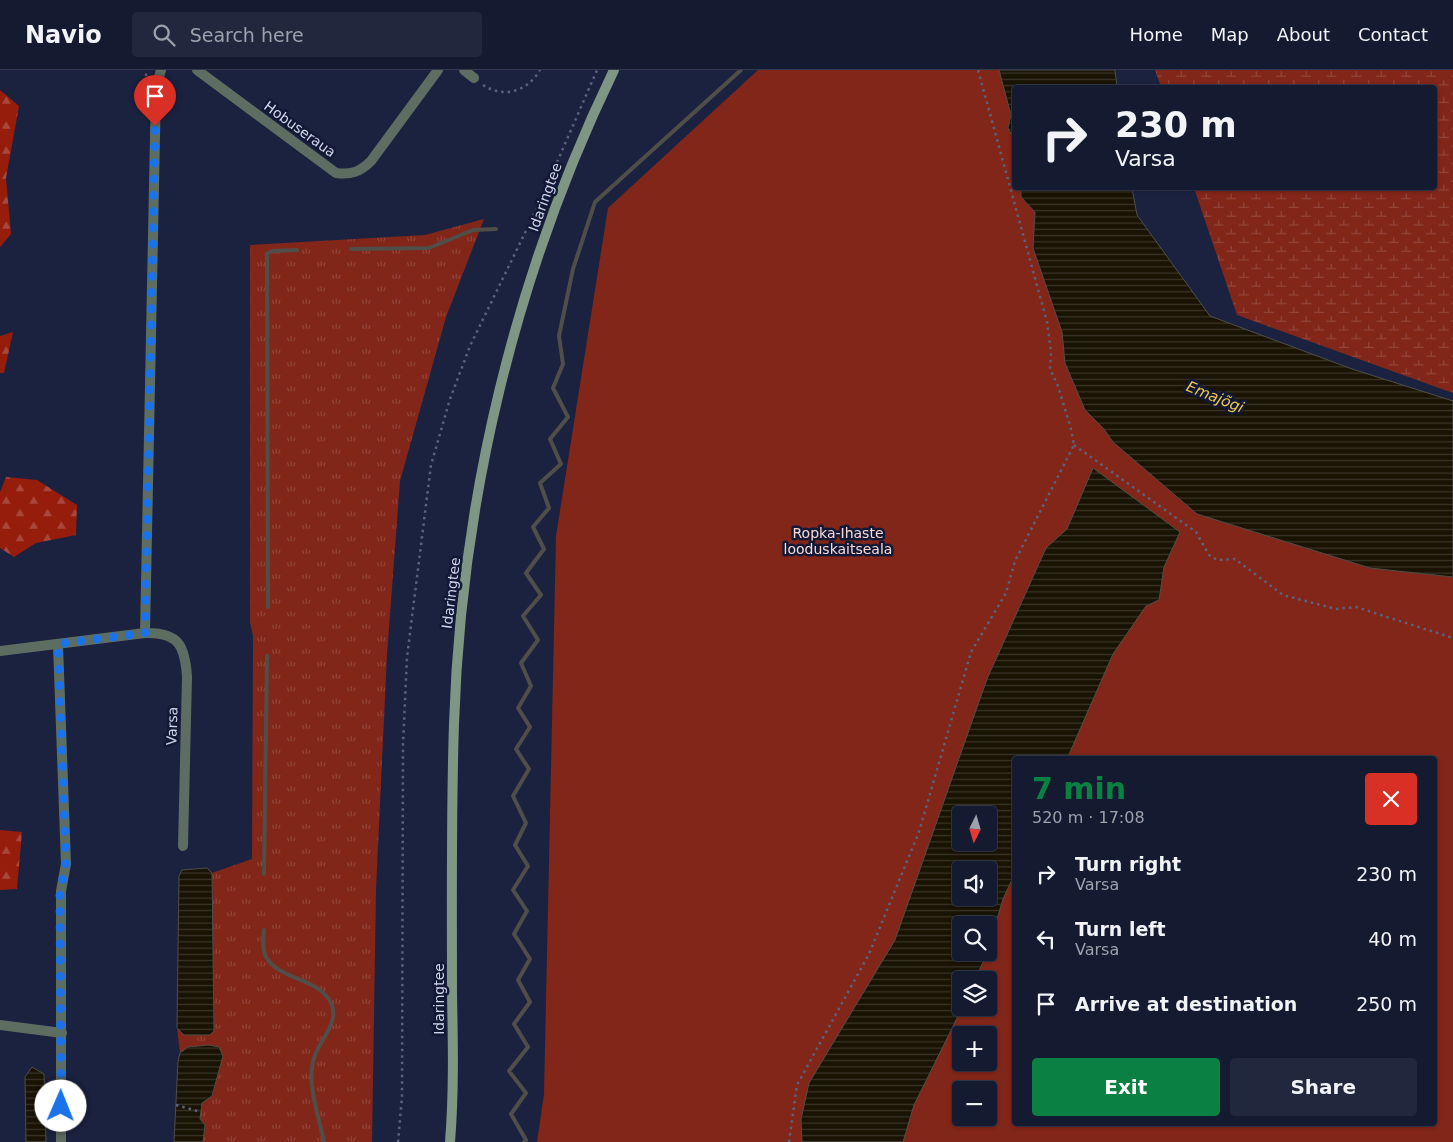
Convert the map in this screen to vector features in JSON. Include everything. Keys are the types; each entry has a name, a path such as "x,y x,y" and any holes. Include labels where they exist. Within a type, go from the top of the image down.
{"main road":[{"name":"Idaringtee","path":"450,1142 454,720 460,628 473,528 490,433 511,348 539,255 576,153 614,70"}],"street":[{"path":"145,633 156,88 161,70"},
{"name":"Hobuseraua","path":"197,70 336,173 348,174 357,172 371,161 438,70"},
{"path":"464,70 474,78"},
{"name":"Varsa","path":"0,650 145,633 164,635 171,638 185,652 187,677 183,846"},
{"path":"58,644 66,864 60,892 61,1142"},
{"path":"0,1025 62,1034"}],"path":[{"path":"146,70 146,80"},
{"path":"474,78 490,90 508,94 523,88 540,70"},
{"path":"398,1142 402,1097 403,755 407,657 431,465 450,399 470,346 539,204 597,70"},
{"path":"789,1142 797,1085 869,954 919,832 971,652 1006,593 1015,561 1074,445 1072,429 1058,386 1050,369 1051,352 1047,322 978,70"},
{"path":"1074,445 1196,532 1209,555 1217,560 1234,559 1283,595 1336,609 1356,607 1453,638"},
{"path":"176,1105 201,1112"}],"green space":[{"name":"Ropka-Ihaste looduskaitseala","path":"758,70 999,70 1012,115 1008,128 1012,135 1012,190 1021,190 1021,197 1035,212 1033,248 1063,332 1065,363 1085,410 1104,429 1113,442 1370,568 1453,577 1453,1142 537,1142 544,1094 556,536 608,208"},
{"path":"1155,70 1453,70 1453,393 1237,315 1195,190 1437,190 1437,85 1160,85"},
{"path":"0,90 19,106 6,178 11,234 0,247"},
{"path":"484,219 446,317 400,481 387,654 376,889 372,1142 203,1142 205,1125 200,1119 202,1103 188,1047 180,1053 177,1028 184,1035 214,1031 212,873 252,859 253,636 250,622 250,245 425,235"},
{"path":"13,332 4,373 0,373 0,336"},
{"path":"6,477 37,480 77,505 76,535 36,543 14,557 0,548 0,492"},
{"path":"0,830 22,832 17,889 0,890"}],"water":[{"path":"999,70 1115,70 1117,85 1012,85 1012,135 1008,128 1011,115"},
{"name":"Emajõgi","path":"1021,190 1132,190 1137,215 1210,316 1352,369 1453,401 1453,577 1370,568 1197,514 1113,442 1104,429 1085,410 1065,363 1062,332 1033,248 1035,212 1021,197"},
{"path":"1093,468 1180,532 1164,567 1159,600 1146,606 1113,654 1068,756 1012,756 1012,880 1003,899 997,919 997,916 952,916 952,961 983,961 979,971 952,971 952,1016 958,1016 914,1105 903,1142 802,1142 801,1119 809,1083 895,940 987,679 1046,548 1067,529"},
{"path":"207,868 212,873 214,1031 210,1035 184,1035 177,1028 179,876 182,870"},
{"path":"209,1045 219,1047 223,1056 212,1096 202,1103 200,1119 205,1125 203,1142 174,1142 180,1053 188,1047"},
{"path":"32,1067 44,1074 46,1142 26,1142 25,1077"}],"waterway":[{"path":"524,1142 526,1140 511,1114 526,1093 509,1071 528,1047 514,1024 530,1002 518,980 530,959 514,934 527,911 513,890 528,866 515,845 526,823 513,796 529,769 516,749 530,727 518,708 531,686 521,663 538,640 523,616 541,595 526,573 544,549 533,527 549,508 540,483 561,464 550,439 568,417 553,388 563,364 559,336 573,269 595,202 741,70"},
{"path":"351,249 429,248 473,230 496,229"},
{"path":"268,607 267,254 272,251 297,250"},
{"path":"264,874 267,656"},
{"path":"264,930 264,951 272,965 318,988 331,1003 333,1010 329,1030 315,1055 311,1076 324,1142"}],"route":[{"path":"61,1106 60,892 66,864 58,644 145,633 155,126"}]}
